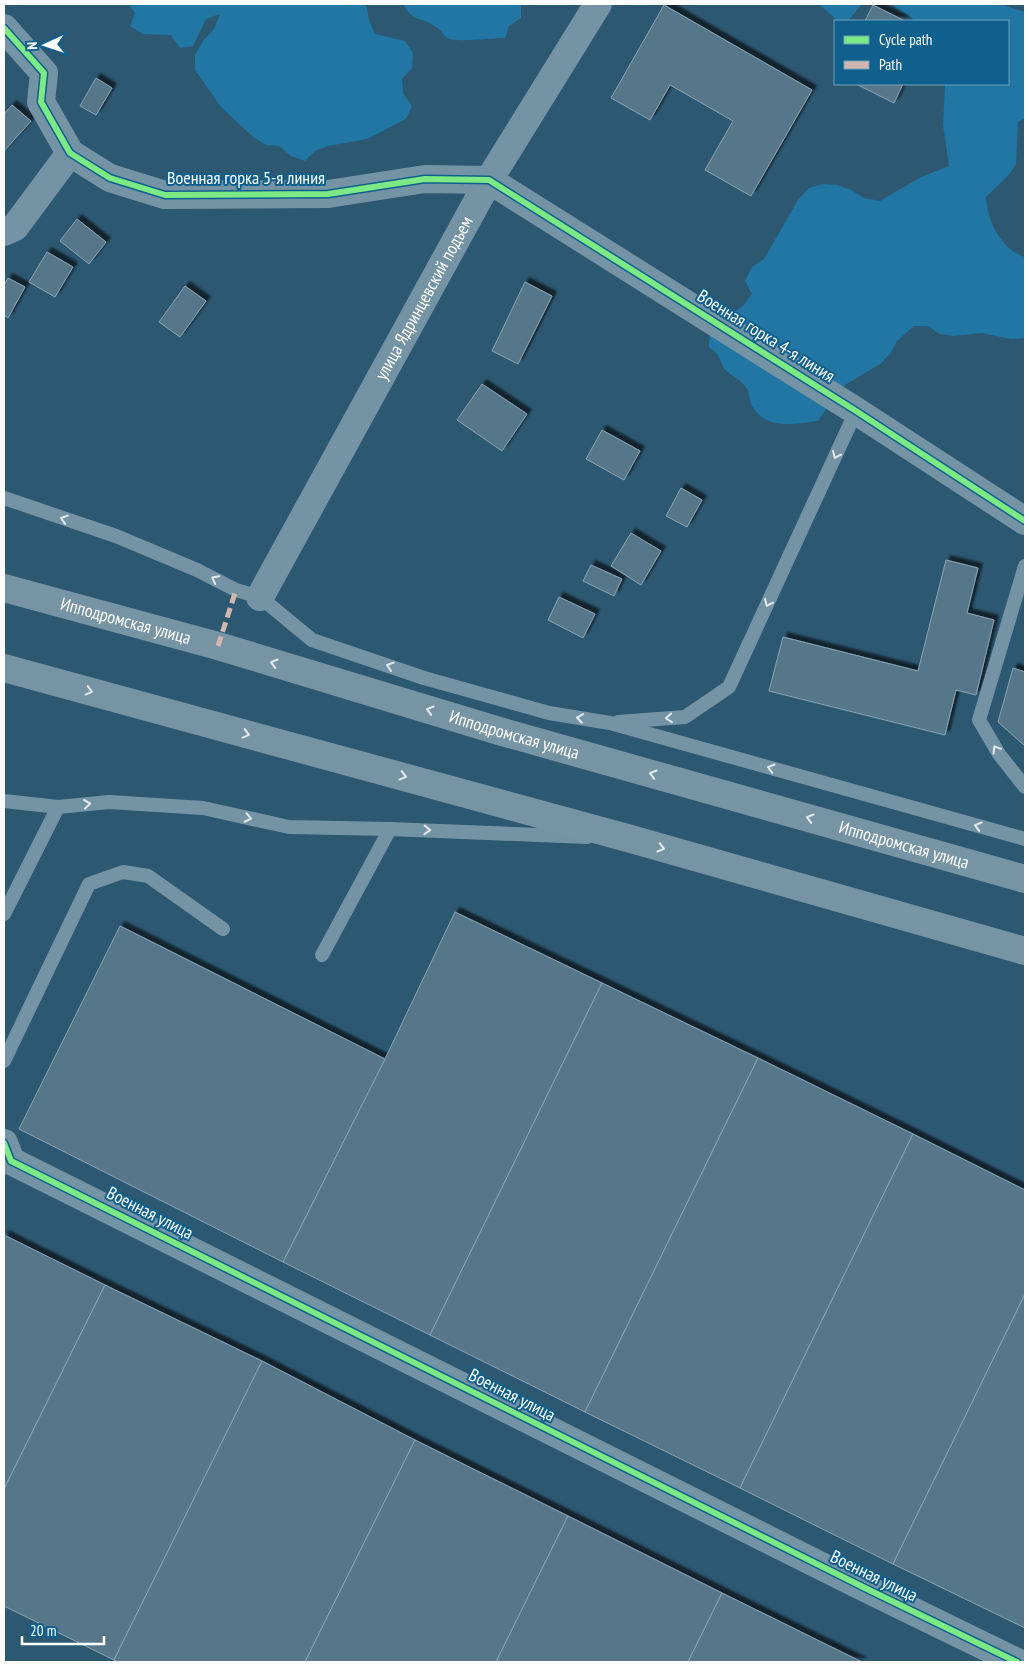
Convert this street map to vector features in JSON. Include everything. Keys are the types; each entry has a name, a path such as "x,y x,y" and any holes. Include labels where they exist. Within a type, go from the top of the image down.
{"highway":[{"name":"Ипподромская улица","path":"4,588 218,646 499,731 1025,879"},
{"path":"4,668 630,839 1025,951"}],"street":[{"name":"улица Ядринцевский подъем","path":"260,597 489,180 598,4"},
{"name":"Военная горка 5-я линия","path":"4,28 44,73 41,102 70,154 110,178 164,195 328,194 425,180 489,180"},
{"path":"4,232 15,227 70,154"},
{"name":"Военная горка 4-я линия","path":"489,180 856,411 1025,520"},
{"name":"Военная улица","path":"4,1143 11,1161 1017,1662"}],"lane":[{"path":"610,723 685,717 729,687 856,411"},
{"path":"4,498 116,536 197,570 236,590 260,597 312,640 424,678 549,713 610,723 1025,839"},
{"path":"1025,566 979,720 998,754 1025,787"},
{"path":"4,801 58,807 109,802 203,808 289,827 390,829 630,839"},
{"path":"4,914 58,807"},
{"path":"322,955 390,829"},
{"path":"4,1062 89,884 123,872 148,876 223,929"}],"shaded area":[{"path":"128,4 366,4 369,20 375,34 405,41 413,53 412,68 402,79 403,93 412,106 406,119 367,139 328,146 315,151 305,161 291,156 279,146 266,145 253,137 221,107 195,70 195,55 203,41 214,29 220,14 206,19 193,46 180,48 171,35 143,34 130,26 135,13"},
{"path":"403,4 521,4 521,18 509,26 505,38 452,39 447,38 430,23 411,15"},
{"path":"819,4 862,4 849,20 837,20"},
{"path":"891,4 1000,4 1025,12 1025,118 1018,122 1016,164 1008,176 986,197 992,224 1002,241 1016,253 1025,257 1025,338 1011,339 982,333 954,336 940,334 928,326 914,326 897,341 890,354 880,364 845,385 818,421 790,424 772,422 757,413 751,404 749,392 745,386 726,371 718,355 709,347 710,333 719,322 743,306 752,294 745,281 752,267 764,259 798,200 809,188 823,184 837,185 851,190 864,198 880,201 921,177 949,166 943,125 945,85 1009,85 1009,20 915,20"}],"building":[{"path":"664,5 812,90 751,196 705,170 733,121 670,85 650,120 611,98"},
{"path":"873,5 903,20 866,20"},
{"path":"96,78 112,88 96,115 80,106"},
{"path":"858,85 903,85 894,103"},
{"path":"12,105 31,121 4,151 4,114"},
{"path":"77,219 106,242 89,264 60,241"},
{"path":"47,252 73,267 55,297 29,282"},
{"path":"8,278 25,287 8,318 4,315 4,285"},
{"path":"525,282 552,296 518,364 492,351"},
{"path":"185,286 206,301 180,337 159,322"},
{"path":"482,384 527,414 502,451 457,420"},
{"path":"602,430 640,451 624,480 586,459"},
{"path":"681,488 702,500 687,527 666,516"},
{"path":"631,533 661,551 641,585 611,566"},
{"path":"946,560 978,568 967,613 994,620 976,695 956,690 945,735 769,691 783,637 918,671"},
{"path":"591,565 622,579 614,596 583,581"},
{"path":"559,597 595,614 583,638 548,620"},
{"path":"1013,668 1025,672 1025,746 998,722"},
{"path":"455,912 602,983 430,1335 283,1262 385,1059"},
{"path":"120,926 385,1059 283,1262 19,1129"},
{"path":"602,983 758,1058 585,1412 430,1335"},
{"path":"758,1058 913,1134 740,1488 585,1412"},
{"path":"913,1134 1025,1190 1025,1294 893,1564 740,1488"},
{"path":"4,1235 105,1285 4,1489"},
{"path":"105,1285 262,1361 114,1660 4,1606 4,1489"},
{"path":"1025,1294 1025,1628 893,1564"},
{"path":"262,1361 415,1440 305,1662 118,1662 114,1660"},
{"path":"415,1440 568,1516 496,1662 305,1662"},
{"path":"568,1516 722,1593 688,1662 496,1662"},
{"path":"722,1593 862,1662 688,1662"}],"marked path":[{"path":"218,646 236,590"}],"cycle path":[{"path":"4,28 44,73 41,102 70,153 110,178 165,195 328,194 425,179 489,180 856,411 1025,521"},
{"path":"4,1143 11,1161 865,1588 1017,1662"}]}
